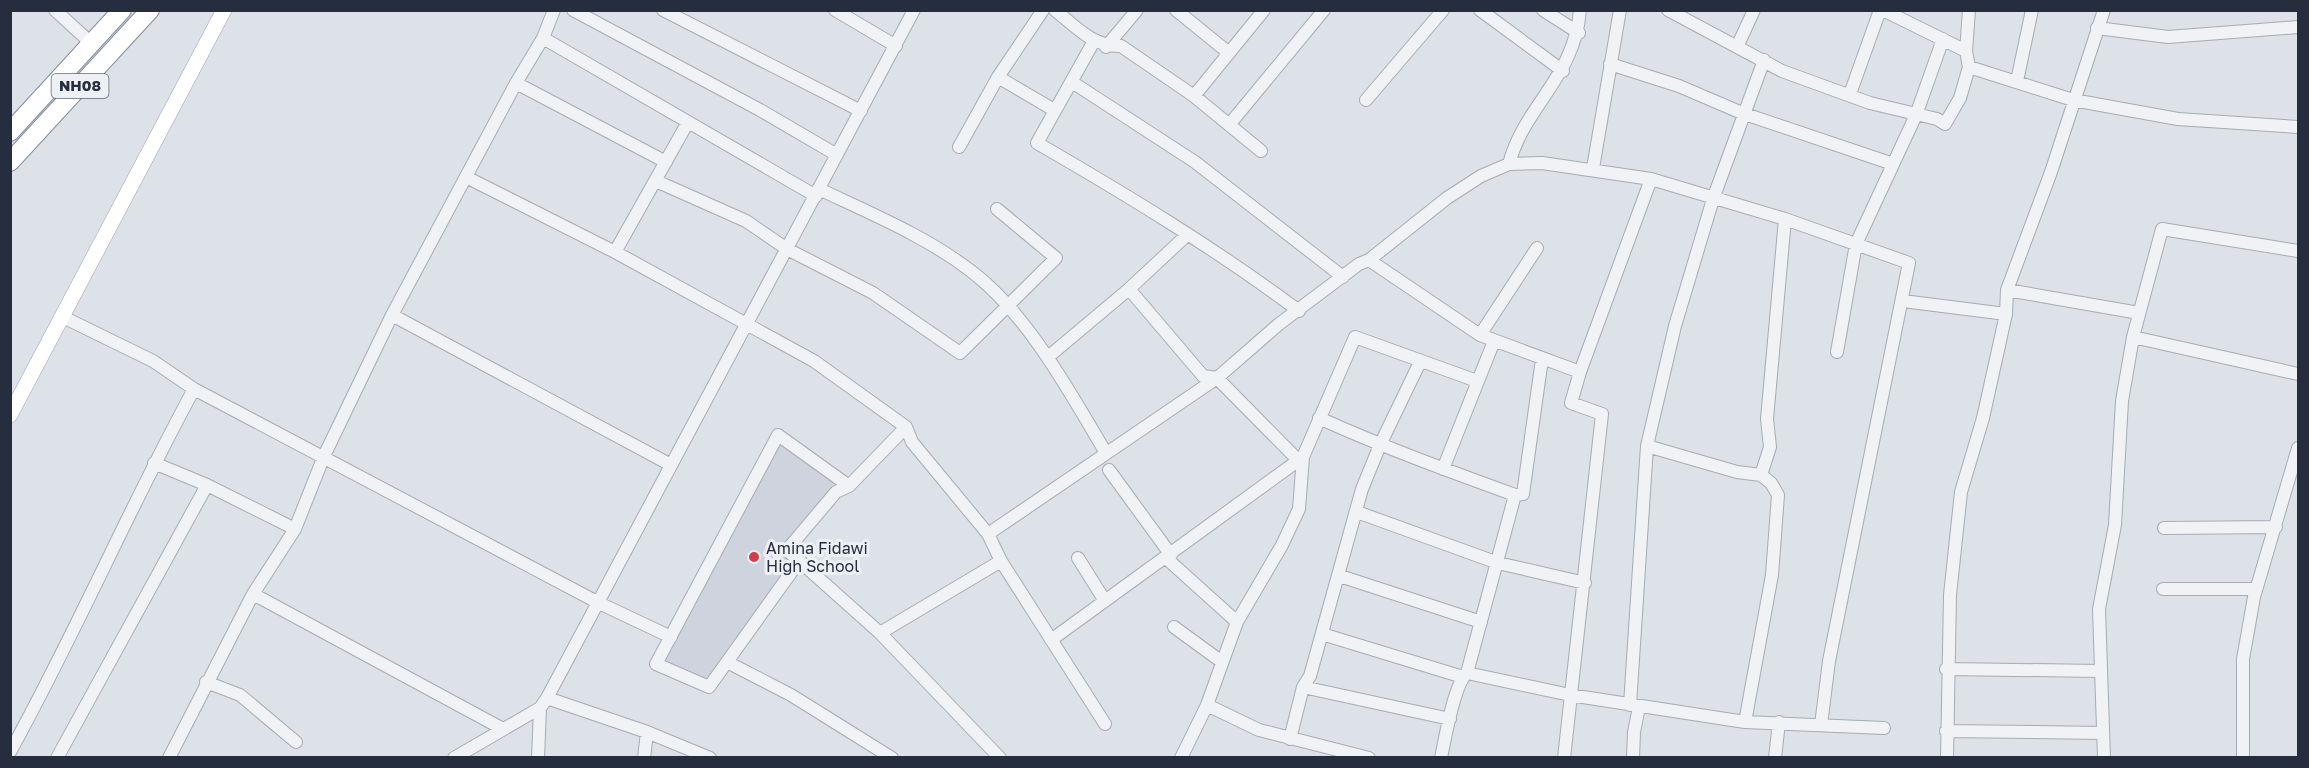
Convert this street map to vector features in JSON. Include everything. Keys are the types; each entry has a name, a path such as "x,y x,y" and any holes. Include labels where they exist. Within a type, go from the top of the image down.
{"highway":[{"name":"NH08","path":"10,132 122,10"},
{"name":"NH08","path":"10,162 150,10"}],"main road":[{"path":"10,415 224,10"}],"street":[{"path":"55,10 92,44"},
{"path":"169,758 253,594 295,530 324,456 392,315 516,83 543,38 555,10"},
{"path":"573,10 760,110 837,155"},
{"path":"663,10 861,111"},
{"path":"835,10 896,46"},
{"path":"541,757 543,703 748,325 914,10"},
{"path":"959,147 998,77 1043,10"},
{"path":"1055,10 1094,41 1106,47 1121,46 1194,96 1261,151"},
{"path":"1106,47 1137,10"},
{"path":"1176,10 1229,53"},
{"path":"1194,96 1264,10"},
{"path":"1229,125 1324,10"},
{"path":"1366,100 1443,10"},
{"path":"1480,10 1563,71"},
{"path":"1544,10 1579,33"},
{"path":"1509,164 1515,142 1563,71 1579,33 1580,10"},
{"path":"1593,168 1620,10"},
{"path":"1668,10 1686,14 1737,47 1782,71 1870,103 1937,119 1945,124 1960,98 1969,67 1966,51 1969,10"},
{"path":"1737,47 1754,10"},
{"path":"1850,94 1882,10 1966,51"},
{"path":"2017,81 2032,10"},
{"path":"1947,758 1946,669 1950,595 1961,492 1983,418 2006,314 2007,290 2051,172 2104,10"},
{"path":"2097,28 2168,37 2298,27"},
{"path":"543,38 688,122 818,192 890,223 977,276 1007,307 1048,357 1106,453"},
{"path":"1837,352 1856,244 1916,115 1943,39"},
{"path":"1094,41 1037,143 1115,187 1236,264 1299,311"},
{"path":"1633,758 1647,446 1676,327 1713,199 1742,113 1764,60"},
{"path":"1610,64 1679,86 1742,113 1893,164"},
{"path":"1969,67 2073,100 2178,119 2298,127"},
{"path":"998,77 1054,110"},
{"path":"1072,82 1195,162 1343,277"},
{"path":"516,83 666,162"},
{"path":"615,252 688,122"},
{"path":"988,534 1217,378 1279,324 1359,264 1369,260 1447,198 1481,176 1509,164 1542,163 1593,168 1652,179 1785,219 1909,263 1829,661 1821,725"},
{"path":"466,177 615,252 814,361 906,427 912,442 988,534 1001,561 1105,724"},
{"path":"1564,758 1602,414 1571,403 1580,372 1652,179"},
{"path":"656,180 746,221 787,249 873,293 960,353 1056,258 997,209"},
{"path":"1761,475 1770,447 1767,419 1785,219"},
{"path":"2104,758 2099,609 2115,525 2122,401 2133,337 2162,229 2298,251"},
{"path":"1048,357 1129,289 1188,234"},
{"path":"1480,335 1537,248"},
{"path":"1369,260 1480,335 1580,372"},
{"path":"1129,289 1203,376 1217,378 1300,458"},
{"path":"2007,290 2139,313"},
{"path":"1903,301 2006,314"},
{"path":"392,315 671,465"},
{"path":"63,317 153,361 194,389 599,603 671,637"},
{"path":"1181,758 1207,705 1237,622 1282,545 1299,509 1300,458 1355,337 1477,381"},
{"path":"2133,337 2298,374"},
{"path":"1443,469 1494,341"},
{"path":"1319,418 1443,469 1515,495 1523,494 1542,359"},
{"path":"1290,739 1303,687 1310,676 1340,576 1344,551 1362,489 1380,445 1420,362"},
{"path":"10,752 44,691 154,463 194,389"},
{"path":"906,427 849,486 836,492 787,550 880,633 1000,758"},
{"path":"800,560 709,687 656,664 778,435 849,486"},
{"path":"1647,446 1737,472 1761,475 1771,483 1778,495 1772,575 1745,723"},
{"path":"2243,758 2243,659 2256,588 2298,448"},
{"path":"1051,640 1169,556 1204,527 1300,458"},
{"path":"154,463 207,486 295,530"},
{"path":"1109,470 1169,556 1237,622"},
{"path":"57,758 207,486"},
{"path":"1441,758 1450,719 1498,563 1515,495"},
{"path":"1357,512 1498,563 1585,583"},
{"path":"2164,528 2276,527"},
{"path":"1078,558 1105,601"},
{"path":"880,633 1001,561"},
{"path":"1340,576 1481,622"},
{"path":"2163,589 2256,588"},
{"path":"253,594 503,729"},
{"path":"1174,627 1222,662"},
{"path":"1322,634 1465,675 1635,706 1745,723 1779,722 1884,728"},
{"path":"727,662 791,695 892,758"},
{"path":"1946,669 2101,671"},
{"path":"206,682 240,695 296,742"},
{"path":"1303,687 1450,719"},
{"path":"454,758 543,703 646,732 710,758"},
{"path":"1207,705 1259,730 1369,758"},
{"path":"1775,758 1779,722"},
{"path":"1947,731 2103,733"},
{"path":"644,758 646,732"}],"shaded area":[{"name":"Amina Fidawi High School","path":"780,437 839,483 784,551 798,562 707,683 663,660"}],"place":[{"name":"Amina Fidawi High School","path":"754,557"}]}
